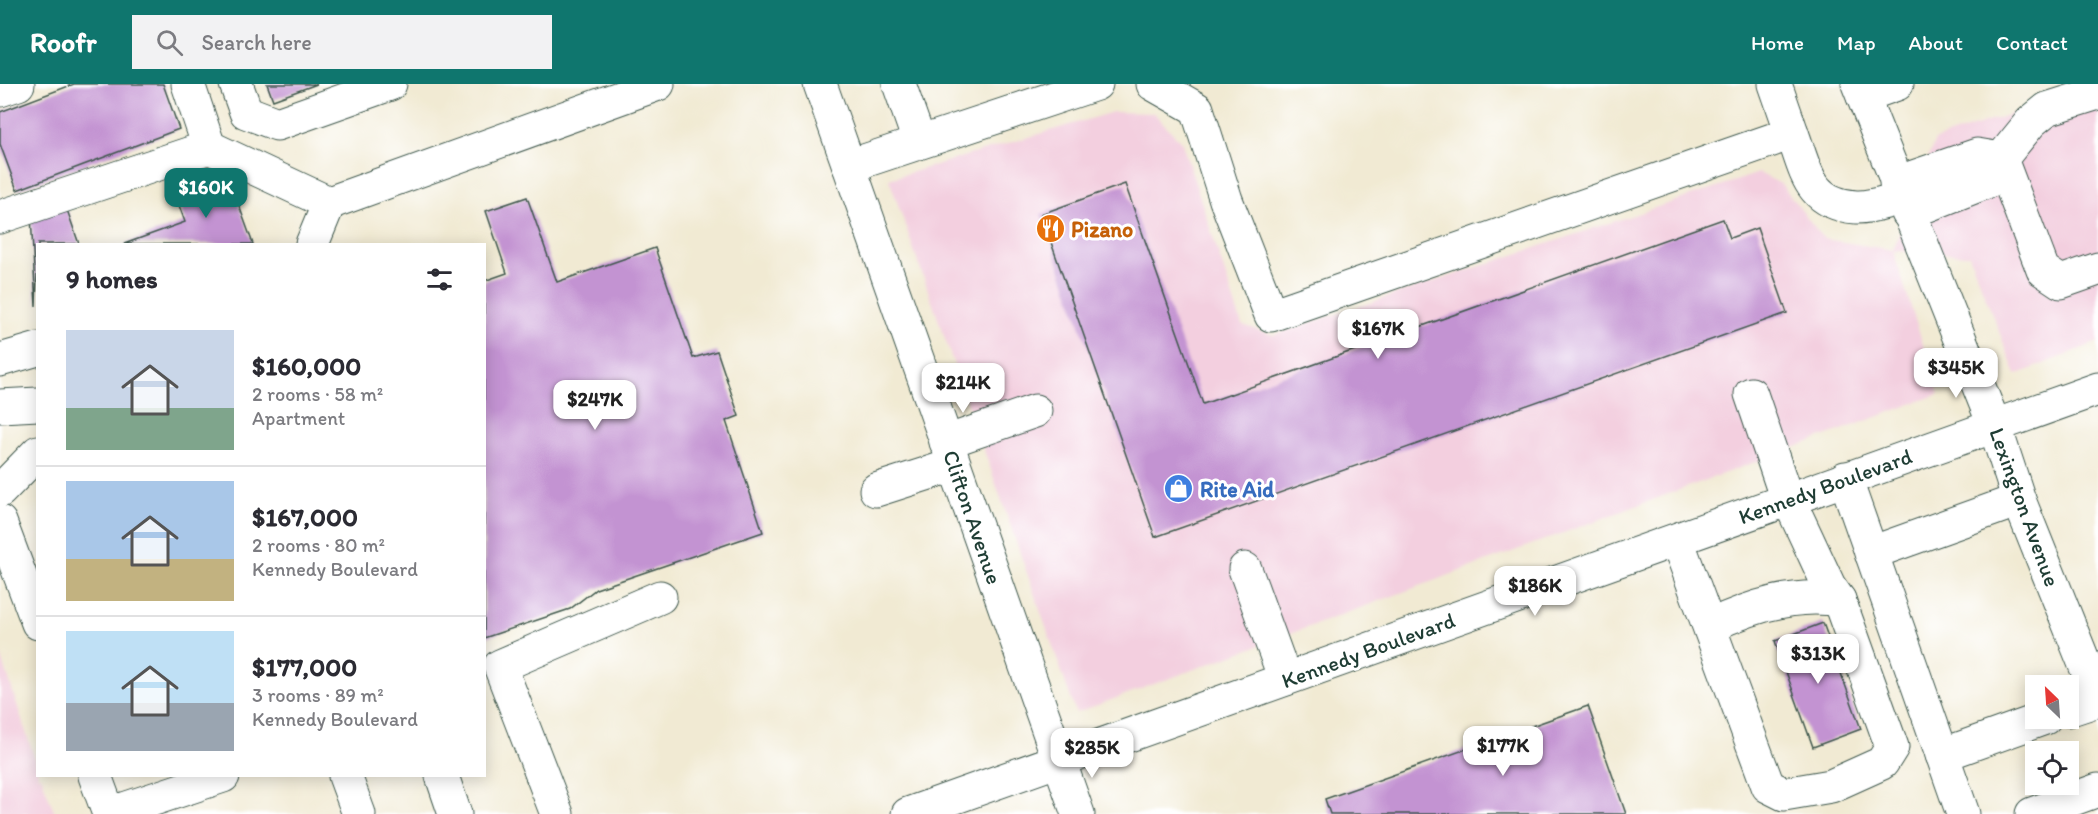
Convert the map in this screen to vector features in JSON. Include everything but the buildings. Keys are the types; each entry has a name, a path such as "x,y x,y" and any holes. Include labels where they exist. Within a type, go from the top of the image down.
{"main road":[{"path":"0,90 18,84"},
{"path":"188,84 209,147"},
{"path":"236,84 246,112 277,124 390,84"},
{"path":"0,217 209,147 329,203 658,84"},
{"name":"Clifton Avenue","path":"820,84 1078,814"},
{"path":"899,84 919,141"},
{"path":"849,166 1096,84"},
{"path":"1153,84 1197,109 1226,200 1271,315 1792,133"},
{"path":"1775,84 1812,184 1822,198 1857,207 1902,198 1977,155 2001,159"},
{"path":"1860,90 1897,84"},
{"name":"Lexington Avenue","path":"1860,90 1995,427 2019,500 2098,698"},
{"path":"2001,159 2031,122 2046,109 2098,93"},
{"path":"2001,159 2043,270 2061,282 2098,269"},
{"path":"312,243 329,203"},
{"path":"0,360 36,350"},
{"name":"Kennedy Boulevard","path":"908,814 977,803 1059,761 2098,389"},
{"path":"1677,540 1710,626 1760,770 1768,786 1786,804 1882,763 1892,747 1839,600 1829,586 1789,500 1751,394"},
{"path":"0,406 36,404"},
{"path":"876,490 1035,411"},
{"path":"0,491 36,454"},
{"path":"1845,478 1963,814"},
{"path":"1871,553 2019,500"},
{"path":"0,522 36,617"},
{"path":"1245,568 1285,679"},
{"path":"1710,626 1736,614 1780,601 1819,596 1839,600"},
{"path":"557,814 500,666 660,597"},
{"path":"2079,706 2098,698"},
{"path":"1942,755 2025,725"},
{"path":"95,777 109,814 220,777"},
{"path":"345,777 359,814"},
{"path":"442,777 455,814"},
{"path":"2032,814 2098,790"}],"shaded area":[{"path":"2098,84 2098,342 2016,375 1969,255 1893,251 1939,394 1076,713 889,179 1113,112 1154,113 1182,143 1242,325 1274,335 1759,173 1781,184 1824,239 1893,250 1935,140"},
{"path":"0,652 36,763 36,777 41,777 55,814 0,814"}],"place":[{"name":"Pizano","path":"1050,229"},
{"name":"Rite Aid","path":"1179,489"}]}
